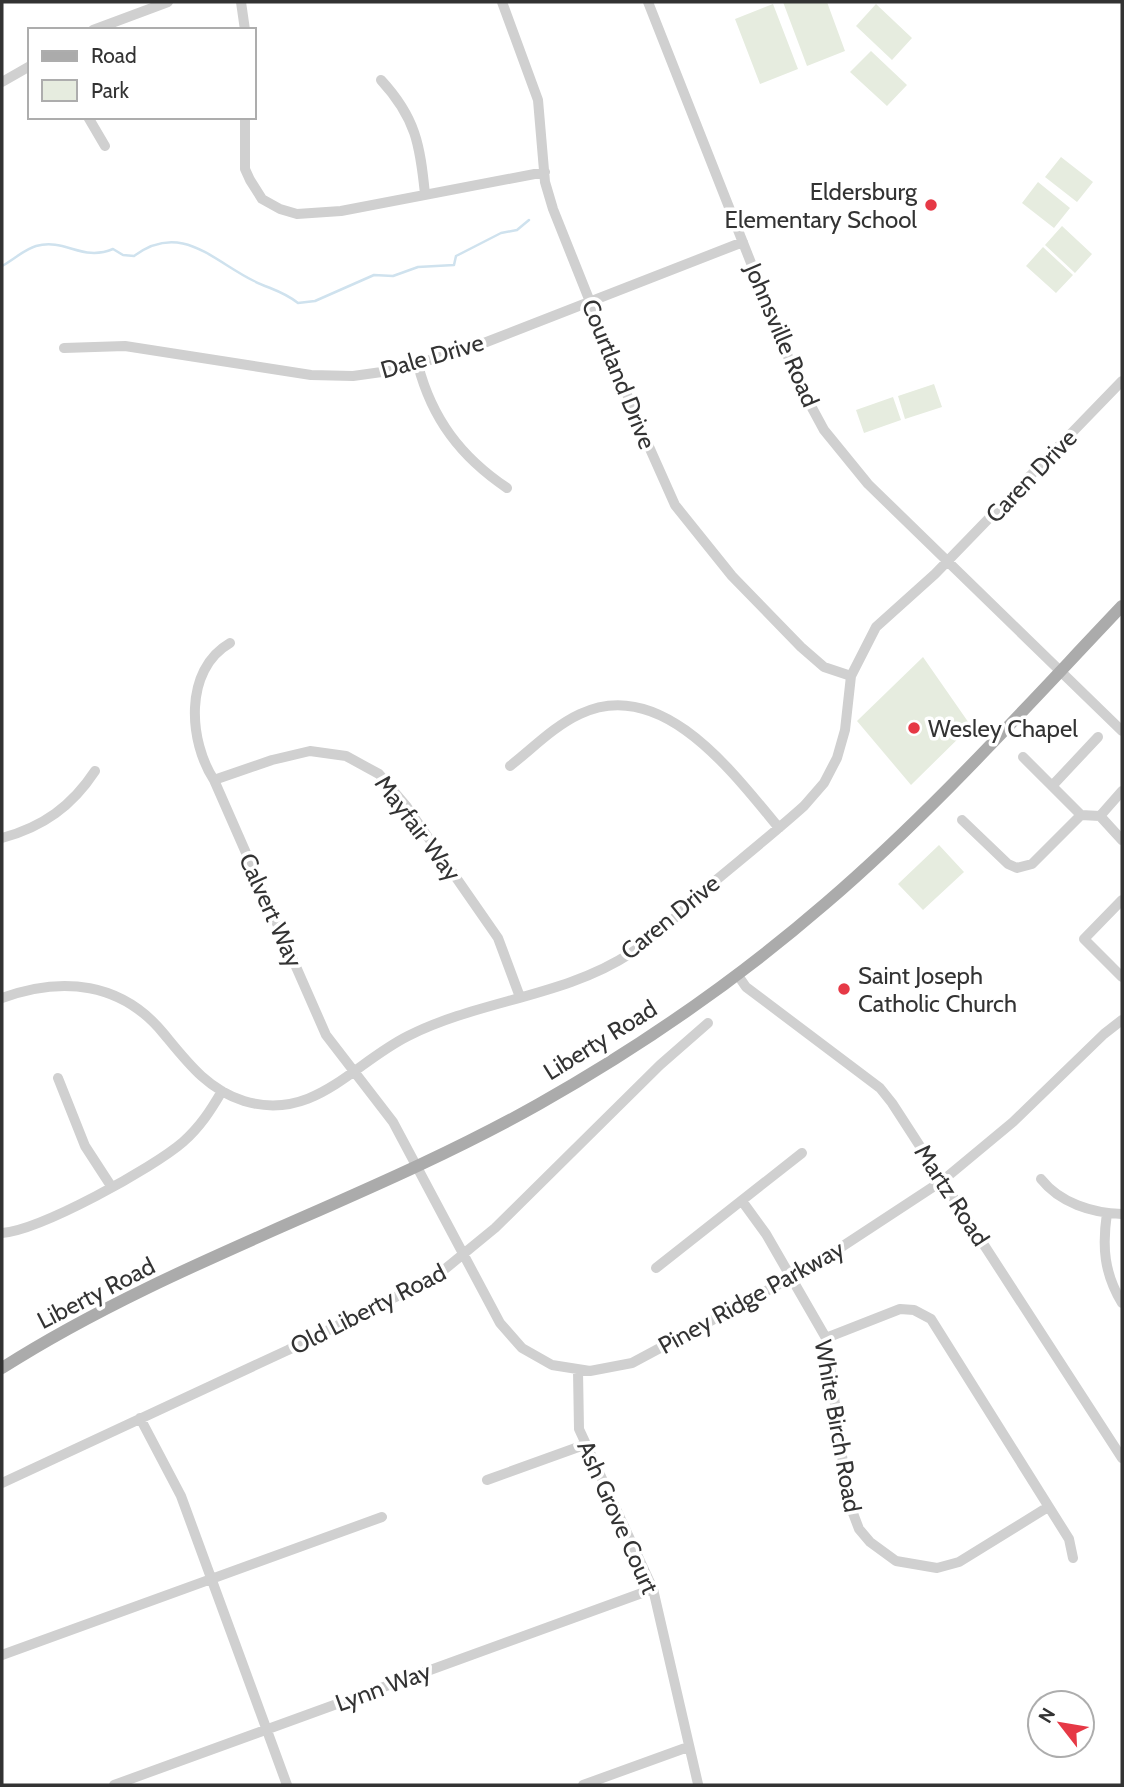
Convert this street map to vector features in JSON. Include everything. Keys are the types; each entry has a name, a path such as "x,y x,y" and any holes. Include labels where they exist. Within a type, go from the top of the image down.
{"main road":[{"name":"Liberty Road","path":"2,1368 110,1307 416,1164 561,1091 659,1029 737,974 826,903 886,848 1122,606"}],"street":[{"path":"241,2 245,28"},
{"name":"Courtland Drive","path":"502,2 536,92 545,172 553,209 675,505 732,576 801,647 824,667 851,676"},
{"name":"Johnsville Road","path":"648,2 798,382 824,430 868,484 1122,731"},
{"path":"98,28 161,3"},
{"path":"2,82 28,67"},
{"path":"381,80 399,100 416,131 425,194"},
{"path":"89,119 105,146"},
{"path":"245,119 245,169 262,199 280,209 315,215 545,172"},
{"name":"Dale Drive","path":"64,348 125,346 312,375 353,376 418,365 743,242"},
{"path":"418,365 428,399 447,432 467,456 507,488"},
{"name":"Caren Drive","path":"2,998 50,985 68,984 106,991 146,1016 192,1069 222,1091 258,1104 294,1105 328,1091 390,1046 422,1030 573,982 628,955 804,806 832,770 842,745 851,676 876,627 947,562 1122,381"},
{"name":"Calvert Way","path":"230,643 218,652 206,671 194,710 198,750 214,780 322,1027 386,1110 416,1164"},
{"path":"510,766 580,714 617,707 646,710 672,721 710,750 779,828"},
{"path":"1052,786 1098,737"},
{"name":"Mayfair Way","path":"214,780 272,760 310,751 346,756 379,774 407,807 498,938 520,997"},
{"path":"1023,757 1081,815 1100,816 1122,840"},
{"path":"2,838 44,822 61,811 76,798 95,771"},
{"path":"1100,816 1122,790"},
{"path":"962,820 1008,864 1017,868 1032,864 1081,815"},
{"path":"1122,900 1084,939 1122,977"},
{"name":"Martz Road","path":"737,974 746,987 880,1088 1122,1458"},
{"name":"Piney Ridge Parkway","path":"416,1164 462,1257 500,1323 514,1341 543,1361 578,1371 605,1370 632,1363 792,1278 942,1181 1013,1122 1122,1020"},
{"name":"Old Liberty Road","path":"2,1483 409,1292 462,1257 708,1023"},
{"path":"58,1078 85,1146 111,1186"},
{"path":"2,1233 37,1225 111,1186 181,1144 202,1123 222,1091"},
{"path":"656,1268 802,1153"},
{"path":"1041,1178 1049,1189 1069,1202 1107,1213 1122,1214"},
{"name":"White Birch Road","path":"742,1201 766,1234 826,1338 848,1500 859,1529 881,1552 896,1561 937,1568 960,1562 1048,1507"},
{"path":"1107,1213 1104,1257 1113,1286 1122,1303"},
{"path":"826,1338 900,1309 914,1310 931,1319 1069,1539 1073,1558"},
{"name":"Ash Grove Court","path":"578,1371 577,1408 584,1444 653,1589 698,1784"},
{"path":"139,1418 181,1496 287,1785"},
{"path":"487,1480 584,1444"},
{"path":"2,1655 382,1517"},
{"name":"Lynn Way","path":"114,1785 653,1589"},
{"path":"583,1785 688,1747"}],"green space":[{"path":"783,2 827,2 845,51 807,66"},
{"path":"773,4 798,69 760,84 735,19"},
{"path":"876,4 912,38 892,60 856,26"},
{"path":"871,51 907,85 887,106 850,72"},
{"path":"1061,157 1093,182 1077,202 1045,177"},
{"path":"1038,182 1070,208 1054,228 1022,203"},
{"path":"1062,226 1092,254 1075,273 1045,245"},
{"path":"1043,247 1073,275 1056,293 1026,266"},
{"path":"934,384 942,407 905,419 898,396"},
{"path":"893,397 901,420 864,433 856,410"},
{"path":"923,657 971,726 911,785 857,721"},
{"path":"939,845 964,872 923,910 898,884"}],"waterway":[{"path":"2,266 32,247 47,244 92,253 113,249 123,255 134,256 151,246 167,242 182,243 210,255 298,303 315,301 374,275 393,276 418,267 454,265 456,256 501,233 517,230 529,220"}],"place":[{"name":"Eldersburg Elementary School","path":"931,205"},
{"name":"Wesley Chapel","path":"914,728"},
{"name":"Saint Joseph Catholic Church","path":"844,989"}]}
